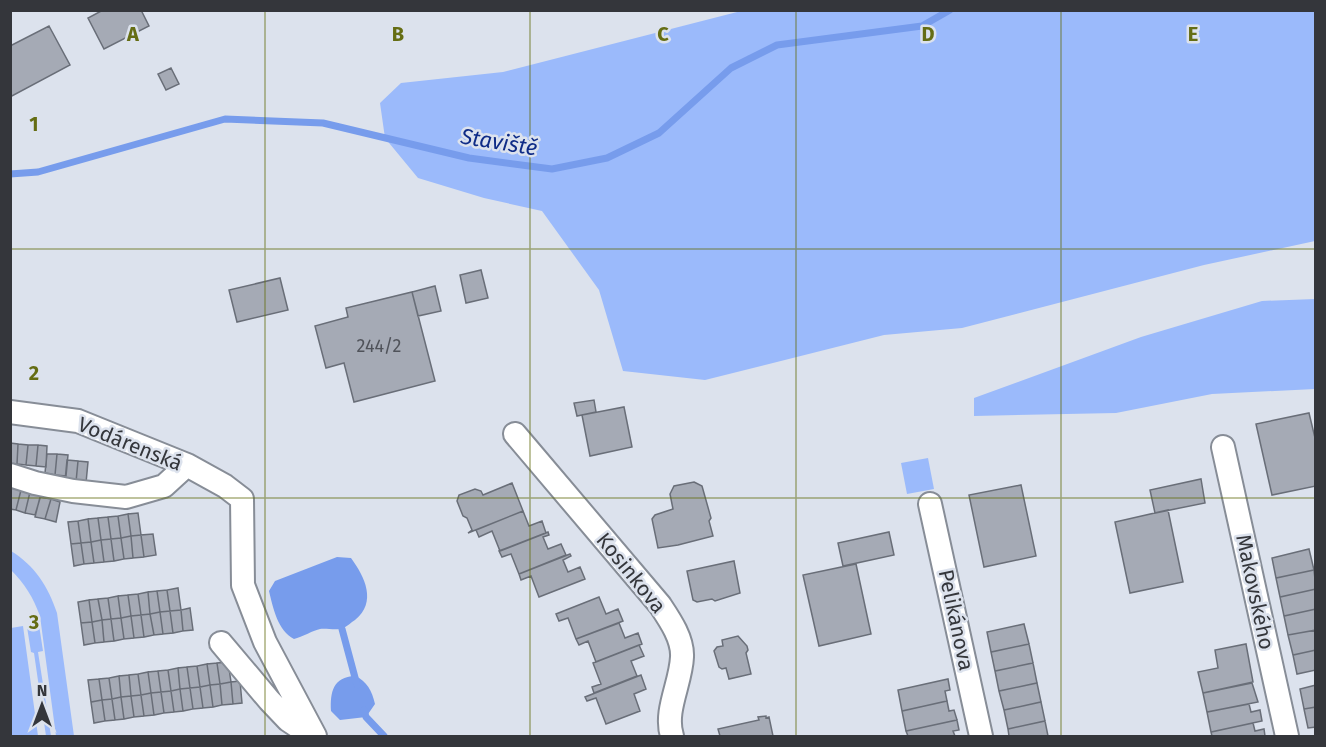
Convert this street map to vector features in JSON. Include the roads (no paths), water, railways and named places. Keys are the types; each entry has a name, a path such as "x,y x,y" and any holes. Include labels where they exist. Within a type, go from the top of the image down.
{"street":[{"name":"Vodárenská","path":"10,412 78,421 187,465 225,486 242,499 243,585 265,642 314,736"},
{"name":"Kosinkova","path":"515,434 660,605 675,628 682,655 670,717 672,736"},
{"name":"Makovského","path":"1223,447 1287,736"},
{"path":"10,475 73,491 126,497 164,486 187,465"},
{"name":"Pelikánova","path":"930,504 981,736"},
{"path":"221,643 288,720 314,736"}],"waterway":[{"name":"Staviště","path":"10,174 38,172 225,119 323,123 469,158 552,169 607,158 659,133 731,68 777,45 922,26 950,10"},
{"path":"342,629 357,685"},
{"path":"364,710 366,717 384,736"}]}
